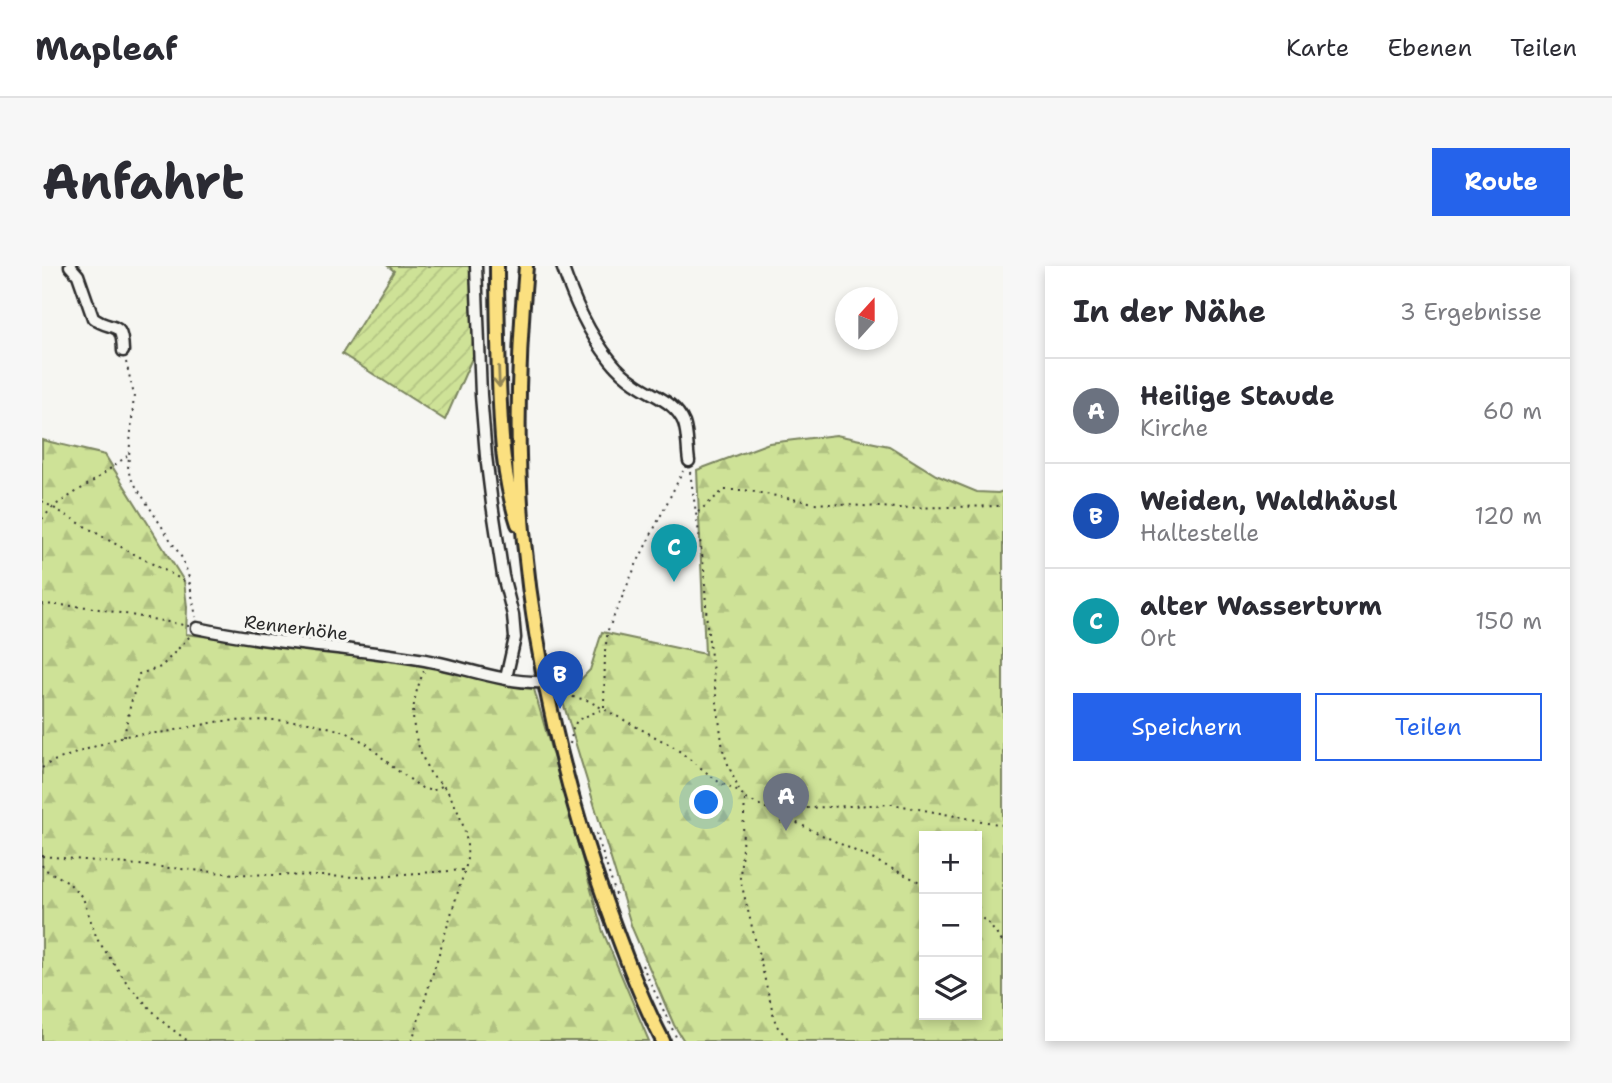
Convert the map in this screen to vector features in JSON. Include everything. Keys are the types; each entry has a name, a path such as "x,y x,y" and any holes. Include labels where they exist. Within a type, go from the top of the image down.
{"main road":[{"path":"498,266 500,413 504,458 509,496 524,541"},
{"path":"526,266 520,330 519,419 520,483 531,608 546,687 592,866 622,946 663,1041"}],"street":[{"path":"70,266 78,275 93,318 120,330 123,351"},
{"path":"477,266 481,395 486,456 503,576 513,615 514,638 506,678"},
{"path":"562,266 583,319 610,360 629,379 671,404 678,412 685,426 689,461"},
{"name":"Rennerhöhe","path":"197,628 240,637 429,660 546,687"}],"path":[{"path":"123,351 134,395 128,455 130,477 182,558 191,584 197,628"},
{"path":"42,519 54,506 128,455"},
{"path":"689,461 704,568 707,625 723,750 741,793 745,798 919,882"},
{"path":"570,746 577,720 604,708 608,630 636,565 689,461"},
{"path":"697,512 724,490 744,490 814,503 896,508 1003,506"},
{"path":"42,500 110,541 191,584"},
{"path":"42,604 88,607 197,628"},
{"path":"124,736 139,674 161,667 197,628"},
{"path":"412,1041 467,858 467,844 460,817 444,785 432,776 414,734 412,715 417,687 429,660"},
{"path":"546,687 604,708 674,747 720,783 741,793"},
{"path":"42,768 51,762 124,736 166,732 221,721 274,720 309,722 346,732 367,744 422,788 432,791 444,785"},
{"path":"745,798 740,878 776,1025 790,1041"},
{"path":"776,813 807,808 892,804 1003,825"},
{"path":"776,813 783,827"},
{"path":"594,830 618,903"},
{"path":"42,856 235,874 360,877 464,870"},
{"path":"42,865 44,869 66,881 83,898 97,939 129,986 165,1024 188,1041"},
{"path":"982,918 1003,943"},
{"path":"638,956 678,1041"}],"green space":[{"path":"388,266 473,266 473,356 445,420 342,354 394,271"},
{"path":"836,435 889,446 936,475 977,492 1003,491 1003,1041 684,1041 674,1025 632,928 562,699 590,670 602,632 705,654 697,470 769,443"},
{"path":"42,440 105,455 184,581 186,634 409,661 534,689 603,932 649,1041 42,1041"}],"place":[{"name":"alter Wasserturm","path":"674,582"},
{"name":"Weiden, Waldhäusl","path":"560,709"},
{"name":"Heilige Staude","path":"786,831"}]}
